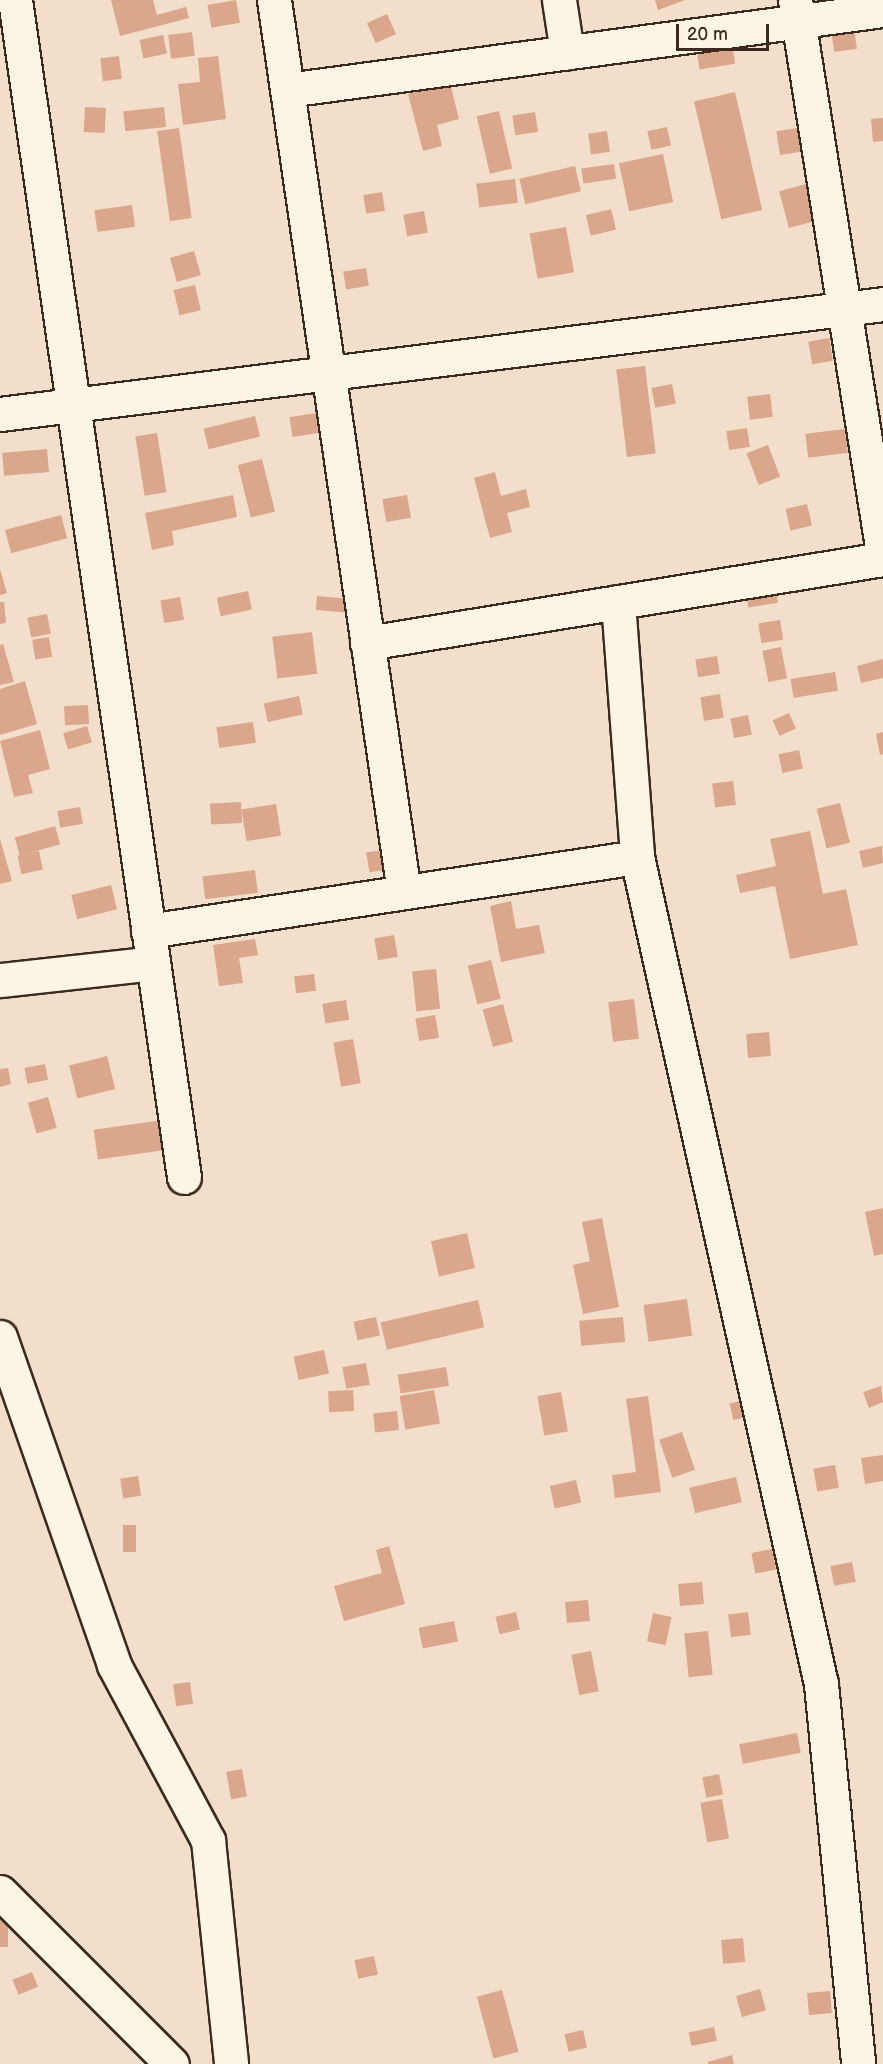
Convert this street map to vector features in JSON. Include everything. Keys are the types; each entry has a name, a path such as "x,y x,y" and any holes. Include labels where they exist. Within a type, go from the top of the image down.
{"street":[{"path":"15,0 70,405 184,1177"},
{"path":"273,0 404,892"},
{"path":"559,0 567,52"},
{"path":"287,90 567,52 797,10 883,10"},
{"path":"797,10 842,309 883,553"},
{"path":"0,414 883,304"},
{"path":"367,643 883,559"},
{"path":"618,602 637,857 820,1684 858,2064"},
{"path":"148,931 637,857"},
{"path":"0,980 153,963"},
{"path":"0,1337 114,1665 208,1840 231,2064"},
{"path":"0,1892 172,2064"}],"building":[{"path":"111,0 153,0 157,15 186,7 189,18 120,36"},
{"path":"236,0 240,23 211,28 207,5"},
{"path":"655,0 685,0 658,10"},
{"path":"387,14 396,34 376,43 367,23"},
{"path":"854,28 857,49 834,52 831,31"},
{"path":"192,32 195,56 171,59 168,35"},
{"path":"163,35 167,54 143,59 140,40"},
{"path":"732,44 735,64 700,69 696,50"},
{"path":"119,56 122,79 103,81 100,58"},
{"path":"218,56 226,119 183,125 178,84 200,82 198,58"},
{"path":"450,83 459,119 437,125 442,146 423,151 408,94"},
{"path":"735,92 762,210 721,219 694,101"},
{"path":"85,107 106,108 105,133 84,132"},
{"path":"164,107 166,127 125,131 123,111"},
{"path":"499,111 512,168 490,174 477,116"},
{"path":"535,112 538,132 515,135 512,116"},
{"path":"883,118 883,141 873,142 871,119"},
{"path":"667,127 671,146 651,150 647,131"},
{"path":"179,128 192,218 170,221 157,131"},
{"path":"797,128 801,152 780,155 776,131"},
{"path":"607,131 610,152 591,154 588,134"},
{"path":"663,154 673,202 629,211 619,163"},
{"path":"614,164 616,179 583,183 581,169"},
{"path":"575,166 581,191 525,204 519,179"},
{"path":"515,179 518,203 479,208 476,184"},
{"path":"810,183 820,220 789,228 779,191"},
{"path":"382,192 385,211 366,214 363,195"},
{"path":"132,205 135,227 97,232 94,210"},
{"path":"611,209 616,229 591,236 586,215"},
{"path":"424,211 428,233 407,236 403,215"},
{"path":"566,227 574,272 538,279 530,233"},
{"path":"194,251 201,275 177,282 170,258"},
{"path":"366,268 369,286 346,289 343,272"},
{"path":"195,285 201,310 179,315 174,290"},
{"path":"829,338 833,361 812,364 808,342"},
{"path":"645,366 656,453 627,457 616,370"},
{"path":"672,384 676,404 655,408 651,388"},
{"path":"770,394 773,417 750,420 747,397"},
{"path":"322,412 325,432 293,437 289,417"},
{"path":"255,416 260,436 209,449 204,429"},
{"path":"747,428 750,447 729,450 726,431"},
{"path":"845,429 848,453 808,458 805,434"},
{"path":"157,433 166,492 145,496 135,436"},
{"path":"768,445 780,477 759,485 747,453"},
{"path":"47,449 49,472 4,476 2,453"},
{"path":"262,459 275,511 251,517 238,465"},
{"path":"495,472 501,496 526,489 530,507 507,513 512,532 490,538 474,478"},
{"path":"233,495 237,517 172,531 174,545 152,550 145,513"},
{"path":"407,495 411,518 386,522 382,499"},
{"path":"807,504 812,525 791,530 786,509"},
{"path":"61,515 67,538 11,553 5,530"},
{"path":"0,569 7,593 0,595"},
{"path":"775,584 778,603 748,607 745,589"},
{"path":"248,591 252,610 221,616 217,598"},
{"path":"317,596 349,599 348,613 316,610"},
{"path":"180,597 184,620 164,623 160,600"},
{"path":"0,602 4,602 6,623 0,624"},
{"path":"47,614 51,634 31,637 27,618"},
{"path":"780,620 783,640 761,643 758,623"},
{"path":"312,632 317,674 277,679 272,637"},
{"path":"49,637 52,657 35,659 32,640"},
{"path":"3,644 14,682 0,685 0,645"},
{"path":"781,647 787,678 768,682 762,651"},
{"path":"717,656 720,674 698,677 695,659"},
{"path":"883,659 883,678 861,683 857,666"},
{"path":"835,672 838,691 794,698 791,679"},
{"path":"25,681 37,724 0,735 0,689"},
{"path":"720,694 724,718 704,721 700,697"},
{"path":"299,696 303,715 268,722 264,703"},
{"path":"88,705 89,724 65,725 64,706"},
{"path":"789,713 796,729 779,736 773,720"},
{"path":"748,715 752,735 734,738 730,718"},
{"path":"253,722 256,743 219,748 216,727"},
{"path":"87,726 92,742 68,750 63,733"},
{"path":"40,730 50,769 28,775 33,793 14,797 0,741"},
{"path":"883,732 883,754 880,755 876,734"},
{"path":"799,750 803,769 782,773 778,754"},
{"path":"733,781 736,805 715,807 712,784"},
{"path":"241,802 242,823 211,825 210,804"},
{"path":"840,803 850,843 827,849 817,809"},
{"path":"276,804 281,836 246,841 241,809"},
{"path":"80,807 83,824 60,828 57,811"},
{"path":"55,826 60,844 20,856 15,838"},
{"path":"810,831 823,894 846,889 858,945 790,959 775,886 740,893 736,875 776,866 770,839"},
{"path":"0,839 12,881 0,884"},
{"path":"882,846 883,863 863,868 859,851"},
{"path":"389,849 392,869 369,872 366,853"},
{"path":"39,851 43,870 21,874 17,856"},
{"path":"255,870 258,893 205,899 202,876"},
{"path":"111,885 117,909 77,919 71,895"},
{"path":"511,901 516,929 539,925 545,953 501,962 490,906"},
{"path":"394,935 398,957 378,960 374,938"},
{"path":"255,939 258,955 239,958 243,983 219,986 213,945"},
{"path":"491,960 501,999 477,1005 468,966"},
{"path":"436,969 440,1009 416,1011 412,972"},
{"path":"314,974 316,991 296,993 294,976"},
{"path":"634,999 639,1039 613,1042 608,1002"},
{"path":"346,1000 349,1020 325,1024 322,1004"},
{"path":"503,1004 513,1042 493,1047 483,1009"},
{"path":"435,1015 439,1038 419,1041 415,1018"},
{"path":"769,1032 771,1056 748,1058 746,1034"},
{"path":"353,1039 361,1083 341,1087 333,1042"},
{"path":"107,1056 115,1089 77,1098 69,1065"},
{"path":"45,1064 48,1080 27,1084 24,1068"},
{"path":"8,1068 11,1084 0,1087 0,1069"},
{"path":"48,1097 57,1128 37,1134 28,1103"},
{"path":"163,1120 167,1150 98,1159 94,1130"},
{"path":"883,1208 883,1254 874,1256 865,1212"},
{"path":"602,1218 619,1307 583,1314 573,1265 590,1261 582,1222"},
{"path":"467,1233 475,1268 439,1276 431,1241"},
{"path":"687,1299 692,1336 649,1342 643,1305"},
{"path":"478,1300 484,1327 387,1350 381,1322"},
{"path":"376,1317 380,1336 357,1340 354,1322"},
{"path":"623,1317 625,1342 581,1346 579,1321"},
{"path":"324,1350 329,1373 299,1380 294,1356"},
{"path":"366,1363 370,1385 346,1389 342,1367"},
{"path":"446,1367 449,1386 401,1393 398,1375"},
{"path":"881,1386 883,1402 869,1408 863,1392"},
{"path":"353,1390 354,1411 329,1412 328,1391"},
{"path":"434,1390 440,1423 405,1430 400,1396"},
{"path":"561,1392 568,1431 544,1436 537,1396"},
{"path":"648,1396 661,1492 615,1498 612,1475 636,1472 626,1399"},
{"path":"749,1399 753,1416 733,1420 730,1403"},
{"path":"397,1411 399,1430 375,1432 373,1414"},
{"path":"682,1432 695,1470 672,1478 659,1440"},
{"path":"883,1455 883,1481 865,1484 861,1458"},
{"path":"835,1465 839,1488 817,1491 813,1469"},
{"path":"138,1476 141,1496 123,1499 120,1479"},
{"path":"736,1477 742,1502 695,1513 689,1488"},
{"path":"576,1480 581,1502 555,1508 550,1486"},
{"path":"123,1525 136,1525 136,1552 123,1552"},
{"path":"389,1546 405,1604 344,1621 334,1586 382,1573 376,1550"},
{"path":"772,1549 776,1570 755,1574 751,1553"},
{"path":"852,1562 856,1582 834,1586 830,1566"},
{"path":"702,1582 704,1604 680,1606 678,1584"},
{"path":"588,1600 590,1621 567,1623 565,1602"},
{"path":"516,1612 520,1630 500,1634 496,1617"},
{"path":"748,1612 751,1635 731,1637 728,1614"},
{"path":"653,1613 672,1617 666,1645 647,1641"},
{"path":"454,1621 458,1642 423,1648 419,1628"},
{"path":"708,1631 713,1675 689,1677 684,1634"},
{"path":"591,1651 599,1691 579,1695 571,1655"},
{"path":"190,1682 193,1704 176,1706 173,1684"},
{"path":"797,1733 801,1753 743,1764 739,1744"},
{"path":"242,1769 247,1797 231,1799 226,1772"},
{"path":"719,1774 723,1795 706,1798 702,1777"},
{"path":"722,1799 729,1838 707,1842 700,1803"},
{"path":"0,1916 8,1916 8,1947 0,1947"},
{"path":"743,1938 745,1962 723,1964 721,1940"},
{"path":"374,1956 378,1975 358,1979 354,1960"},
{"path":"32,1972 38,1987 19,1995 13,1980"},
{"path":"760,1989 766,2010 742,2017 736,1996"},
{"path":"502,1990 519,2052 493,2059 477,1997"},
{"path":"830,1991 832,2013 809,2015 807,1993"},
{"path":"714,2027 717,2041 691,2046 689,2032"},
{"path":"583,2030 587,2048 569,2052 564,2034"},
{"path":"732,2055 734,2064 708,2064 708,2062"}]}
